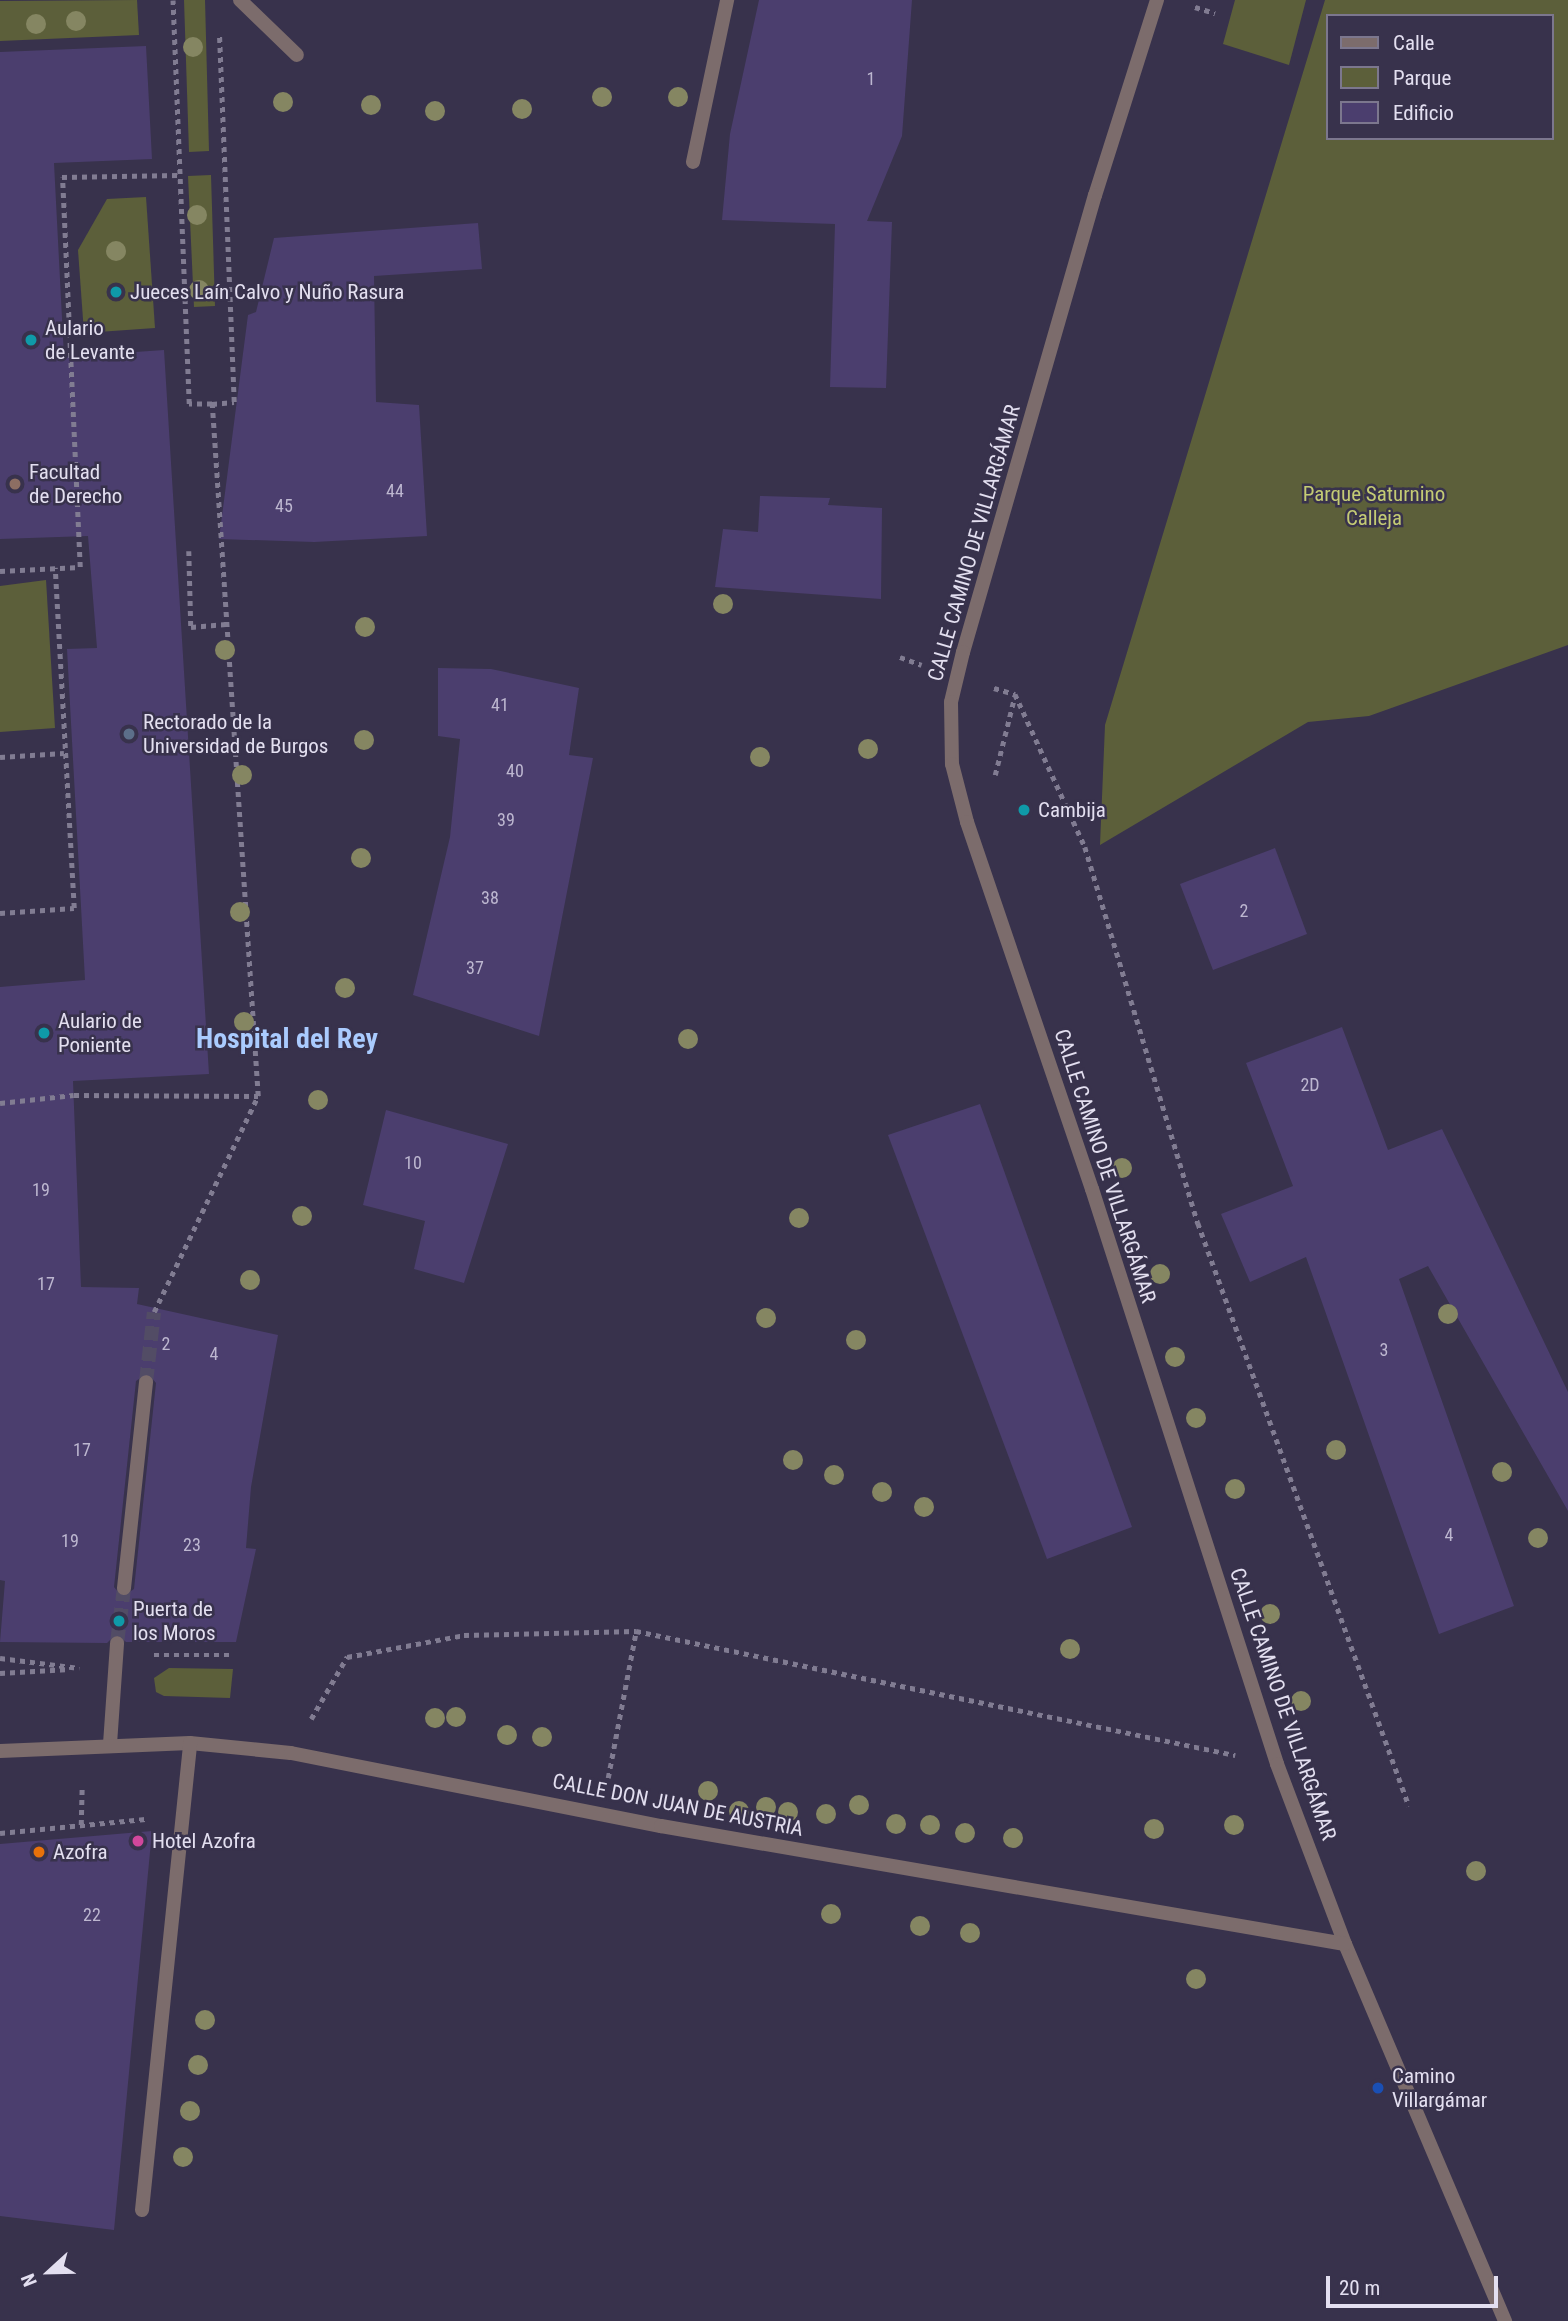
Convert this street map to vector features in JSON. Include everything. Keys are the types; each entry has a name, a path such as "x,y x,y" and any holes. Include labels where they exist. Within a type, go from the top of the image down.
{"street":[{"path":"240,0 297,55"},
{"path":"693,162 727,0"},
{"name":"CALLE CAMINO DE VILLARGÁMAR","path":"1157,0 1094,195 963,652 951,702 952,764 967,822 1093,1189 1277,1764 1345,1944 1505,2321"},
{"path":"124,1588 146,1382"},
{"path":"110,1744 117,1643"},
{"name":"CALLE DON JUAN DE AUSTRIA","path":"0,1751 110,1744 190,1744 291,1753 601,1812 1345,1944"},
{"path":"142,2210 190,1744"}],"path":[{"path":"173,0 189,404 234,402 219,28"},
{"path":"0,570 80,567 62,177 178,175"},
{"path":"154,1312 258,1096 212,404"},
{"path":"190,551 191,628 226,624"},
{"path":"0,913 74,908 55,568"},
{"path":"995,779 1015,694 1085,847 1198,1223 1409,1806"},
{"path":"0,757 64,753"},
{"path":"0,1103 75,1095 258,1096"},
{"path":"291,1753 347,1657 464,1635 636,1631 1277,1764"},
{"path":"601,1812 636,1631"},
{"path":"0,1658 83,1668"},
{"path":"0,1833 184,1815"}],"green space":[{"path":"137,0 139,35 0,41 0,1"},
{"path":"184,0 205,0 209,151 189,152"},
{"path":"1235,0 1306,0 1289,65 1223,44"},
{"name":"Parque Saturnino Calleja","path":"1325,0 1568,0 1568,645 1369,716 1308,722 1100,845 1105,725"},
{"path":"211,175 215,306 194,307 188,176"},
{"path":"146,197 155,328 84,333 78,250 107,199"},
{"path":"46,580 55,728 0,732 0,586"},
{"path":"169,1668 233,1669 230,1698 164,1696 156,1692 154,1678"}],"building":[{"path":"759,0 912,0 902,136 867,221 892,222 886,388 830,387 835,224 722,220 730,134"},
{"path":"146,46 152,159 54,163 64,357 164,350 209,1074 73,1081 81,1287 139,1288 137,1304 278,1335 251,1487 246,1548 256,1549 236,1642 126,1642 117,1633 107,1643 0,1642 5,1581 0,1580 0,987 85,980 67,649 97,648 88,536 0,539 0,52","holes":["148,1373 156,1383 134,1589 122,1597 114,1587 136,1381"]},
{"path":"478,223 482,269 374,276 376,402 419,405 427,536 314,542 219,539 248,315 256,312 274,238"},
{"path":"760,496 830,498 828,505 882,508 881,599 715,587 723,529 758,532"},
{"path":"438,668 491,669 579,688 569,755 593,758 539,1036 413,995 450,837 460,739 438,736"},
{"path":"1275,848 1307,934 1213,970 1180,884"},
{"path":"1342,1027 1388,1150 1442,1129 1568,1392 1568,1511 1428,1266 1399,1279 1514,1606 1439,1634 1306,1257 1250,1282 1221,1214 1293,1186 1246,1063"},
{"path":"980,1104 1132,1527 1047,1559 888,1135"},
{"path":"386,1110 508,1144 464,1283 414,1269 425,1221 363,1205"},
{"path":"152,1831 114,2230 0,2216 0,1844"}],"tunnel":[{"path":"146,1382 154,1312"},
{"path":"117,1643 124,1588"}],"place":[{"name":"Jueces Laín Calvo y Nuño Rasura","path":"116,292"},
{"name":"Aulario de Levante","path":"31,340"},
{"name":"Facultad de Derecho","path":"15,484"},
{"name":"Rectorado de la Universidad de Burgos","path":"129,734"},
{"name":"Cambija","path":"1024,810"},
{"name":"Aulario de Poniente","path":"44,1033"},
{"name":"Puerta de los Moros","path":"119,1621"},
{"name":"Hotel Azofra","path":"138,1841"},
{"name":"Azofra","path":"39,1852"},
{"name":"Camino Villargámar","path":"1378,2088"}],"district":[{"name":"Hospital del Rey","path":"287,1039"}]}
